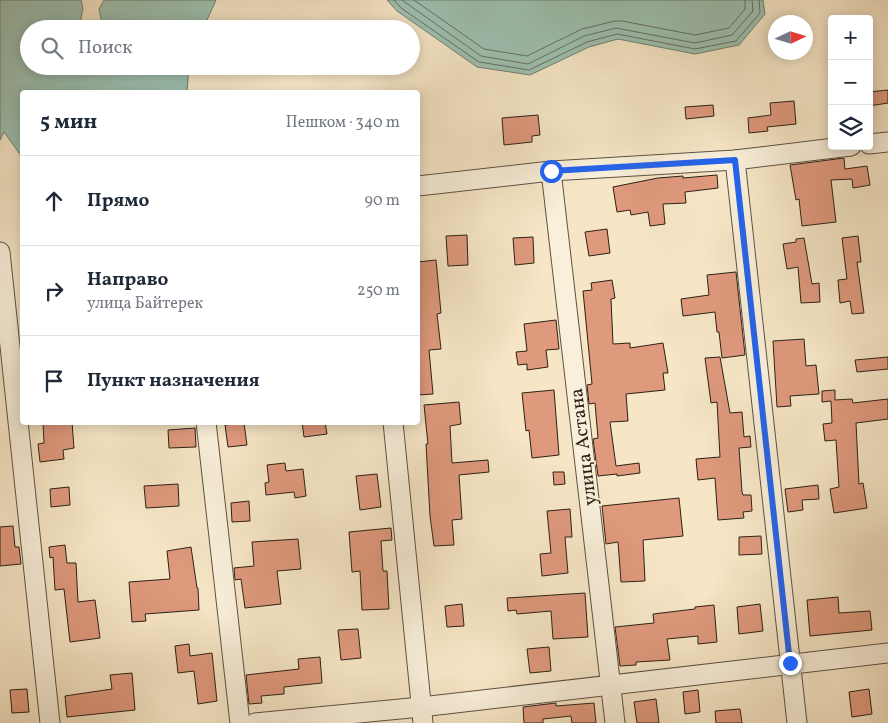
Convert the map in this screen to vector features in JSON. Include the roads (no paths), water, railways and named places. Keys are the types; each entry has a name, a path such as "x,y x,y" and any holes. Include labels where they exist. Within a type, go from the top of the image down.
{"street":[{"path":"873,144 888,142"},
{"path":"420,186 551,171 735,160 828,149"},
{"path":"735,160 796,723"},
{"name":"улица Астана","path":"551,171 612,684 615,723"},
{"path":"0,252 50,723"},
{"path":"206,425 240,723"},
{"path":"393,425 422,715"},
{"path":"254,723 422,715 612,684 888,653"}],"water":[{"path":"0,0 81,0 83,8 81,20 20,20 20,75 188,75 187,90 20,90 20,154 4,132 0,140"},
{"path":"104,0 216,0 207,20 101,20 99,9"},
{"path":"387,0 763,0 765,14 739,45 695,54 618,39 589,47 530,75 477,67 420,27 420,20 410,20 397,11"}]}
